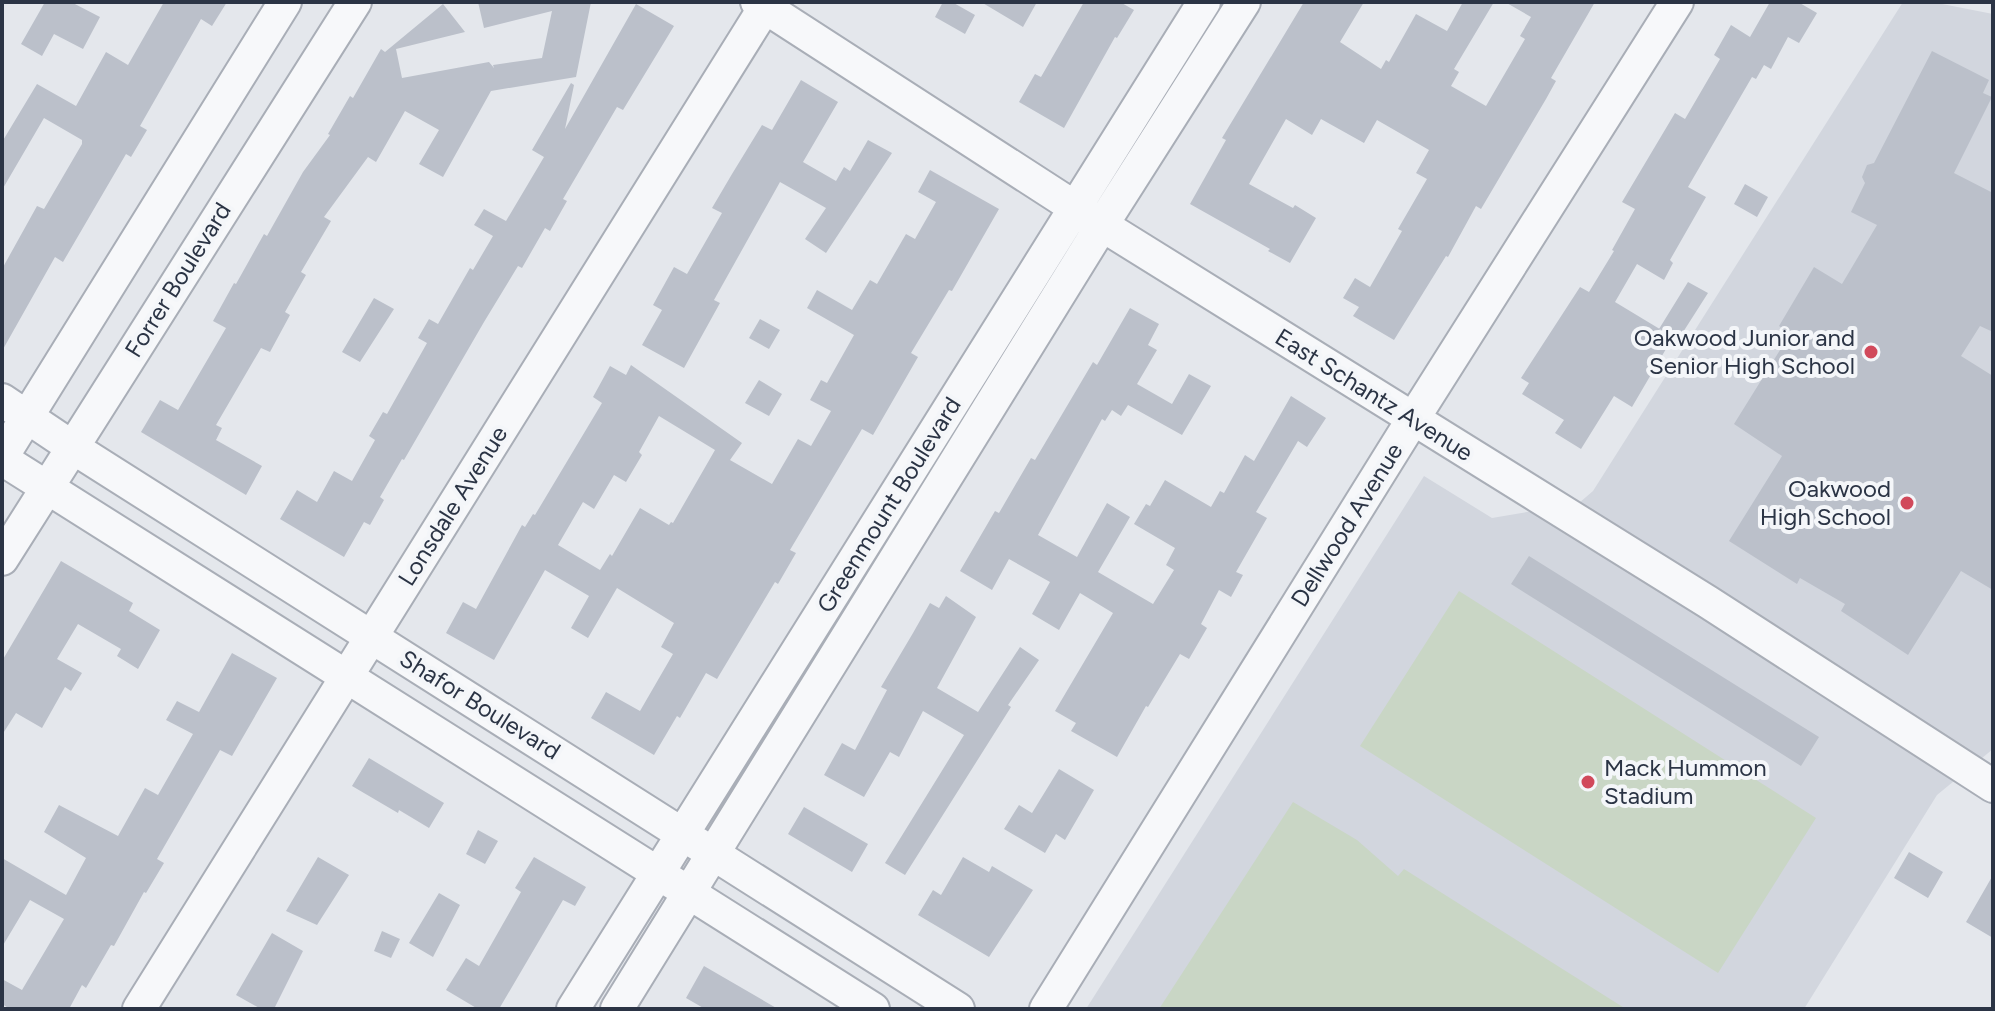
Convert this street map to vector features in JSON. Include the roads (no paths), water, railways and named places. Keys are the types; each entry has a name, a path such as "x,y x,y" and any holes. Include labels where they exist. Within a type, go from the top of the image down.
{"street":[{"path":"2,458 14,408 285,2"},
{"name":"Forrer Boulevard","path":"2,559 355,2"},
{"name":"Greenmount Boulevard","path":"573,1009 1204,2"},
{"name":"Greenmount Boulevard","path":"617,1009 1102,225 1244,2"},
{"name":"Dellwood Avenue","path":"1046,1009 1677,2"},
{"name":"East Schantz Avenue","path":"763,4 1075,208 1708,602 1993,786"},
{"name":"Lonsdale Avenue","path":"139,1009 763,4"},
{"name":"Shafor Boulevard","path":"14,408 958,1009"},
{"name":"Shafor Boulevard","path":"2,458 345,678 873,1009"}],"place":[{"name":"Oakwood Junior and Senior High School","path":"1871,352"},
{"name":"Oakwood High School","path":"1907,503"},
{"name":"Mack Hummon Stadium","path":"1588,782"}]}
